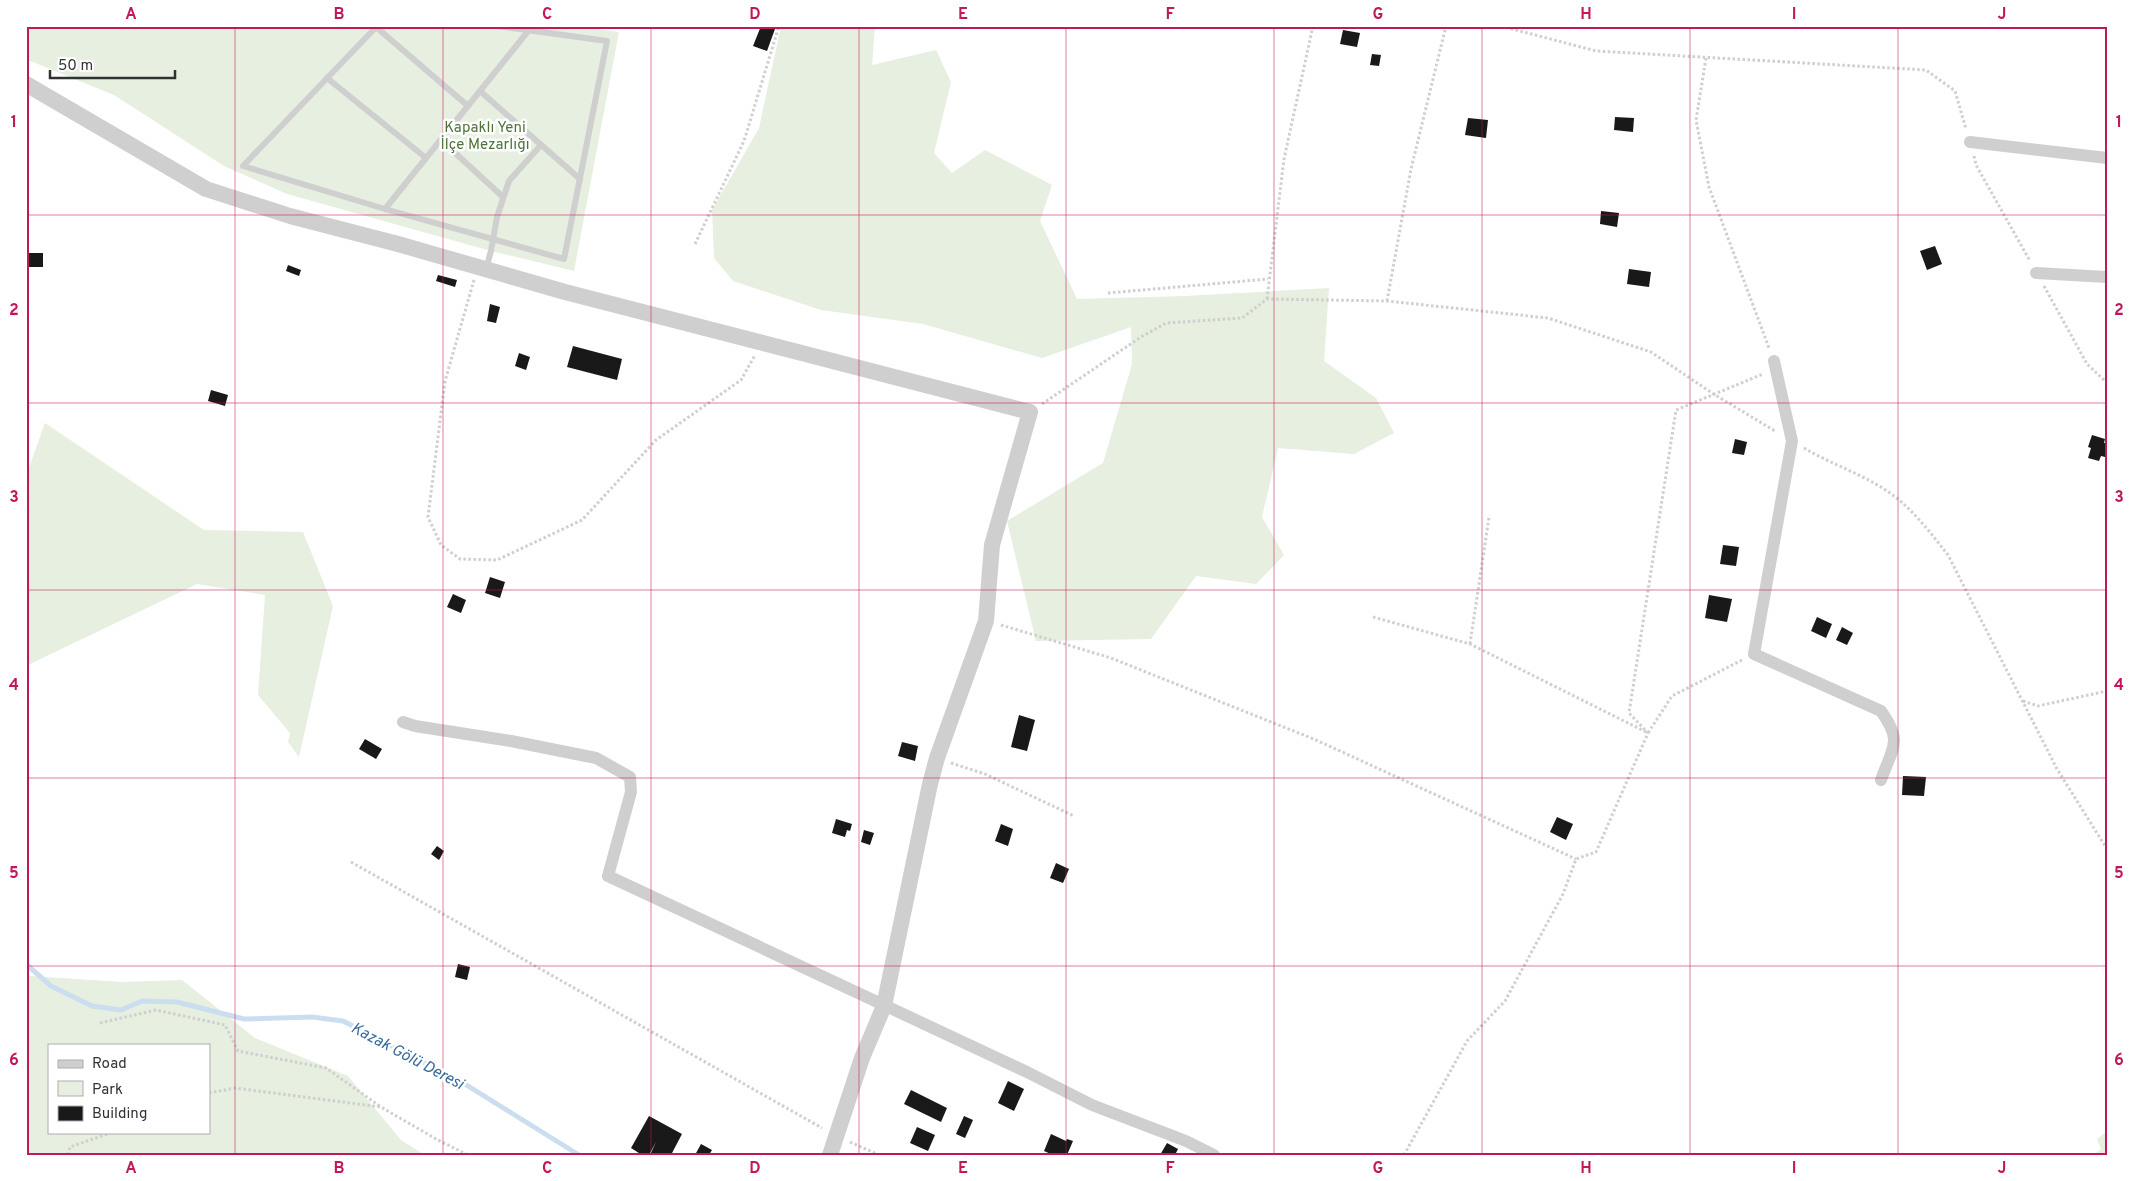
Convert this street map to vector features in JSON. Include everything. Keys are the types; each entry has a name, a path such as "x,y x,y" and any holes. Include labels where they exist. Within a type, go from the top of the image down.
{"street":[{"path":"26,84 206,189 290,216 398,244 481,269 1030,412 992,545 986,621 937,758 884,1006 862,1058 830,1155"},
{"path":"1970,142 2107,158"},
{"path":"2036,273 2107,277"},
{"path":"1774,361 1792,441 1754,654 1881,711 1893,728 1896,740 1882,780"},
{"path":"403,722 415,726 511,741 596,758 630,777 631,792 608,876 1027,1072 1092,1105 1186,1141 1214,1155"}],"lane":[{"path":"468,106 376,27 243,166 385,209 564,259 607,41 498,26"},
{"path":"385,209 529,30"},
{"path":"327,78 426,158"},
{"path":"480,91 580,179"},
{"path":"441,140 503,198"},
{"path":"481,269 493,239 496,217 509,181 541,145"}],"path":[{"path":"695,244 744,141 779,26"},
{"path":"1266,299 1284,159 1313,26"},
{"path":"1387,300 1411,169 1446,26"},
{"path":"1501,26 1596,52 1926,70 1956,91 1976,165 2087,364 2107,383"},
{"path":"1648,733 1629,714 1676,410 1712,393 1761,375 1774,361 1709,187 1696,120 1706,58"},
{"path":"481,269 445,380 428,517 441,546 460,559 497,560 582,520 656,440 741,380 764,342"},
{"path":"1108,293 1268,279"},
{"path":"1030,412 1133,342 1166,323 1242,318 1266,299 1387,300 1548,318 1651,352 1712,393 1792,441 1828,462 1864,478 1898,499 1926,526 1948,555 2057,769 2107,849"},
{"path":"1470,644 1489,517"},
{"path":"1373,617 1470,644 1648,733"},
{"path":"986,621 1111,658 1316,740 1576,859 1596,852 1648,733 1672,696 1754,654"},
{"path":"2023,701 2038,706 2107,691"},
{"path":"937,758 985,774 1074,816"},
{"path":"1404,1155 1467,1041 1505,1001 1563,894 1576,859"},
{"path":"351,862 836,1136 879,1155"},
{"path":"100,1023 156,1010 225,1025 238,1051 326,1068 381,1107 468,1155"},
{"path":"210,1092 235,1088 381,1107"},
{"path":"68,1155 70,1147 107,1134"}],"green space":[{"name":"Kapaklı Yeni İlçe Mezarlığı","path":"26,26 573,26 619,32 574,271 491,251 287,194 224,166 114,95 28,60"},
{"path":"781,26 875,26 872,65 936,50 951,82 934,153 952,173 985,150 1052,185 1040,221 1077,299 1185,296 1329,288 1324,361 1376,398 1394,433 1354,454 1278,448 1262,517 1284,555 1256,584 1196,576 1151,639 1036,641 1007,521 1103,463 1132,364 1131,327 1042,358 923,324 821,310 733,281 714,258 712,210 759,128"},
{"path":"45,423 204,530 303,532 333,606 299,757 288,742 290,733 258,695 265,595 197,584 30,664 26,663 26,476"},
{"path":"26,973 30,976 122,982 182,980 255,1038 348,1076 401,1140 425,1155 26,1155"},
{"path":"2107,1131 2107,1155 2094,1155 2101,1149 2097,1139"}],"building":[{"path":"761,26 775,29 767,51 753,46"},
{"path":"1343,30 1360,33 1357,47 1340,44"},
{"path":"1372,54 1381,55 1379,66 1370,65"},
{"path":"1615,117 1634,118 1633,132 1614,130"},
{"path":"1468,118 1488,120 1486,138 1465,135"},
{"path":"1601,211 1619,213 1617,227 1600,224"},
{"path":"1935,246 1942,264 1927,270 1920,251"},
{"path":"26,253 43,253 43,267 26,267"},
{"path":"288,265 301,270 299,276 286,271"},
{"path":"1629,269 1651,272 1649,287 1627,284"},
{"path":"438,275 457,280 455,287 436,281"},
{"path":"490,304 500,307 496,323 487,321"},
{"path":"573,346 622,359 617,380 567,367"},
{"path":"519,353 530,357 526,370 515,366"},
{"path":"211,390 228,395 225,406 208,401"},
{"path":"2092,435 2105,439 2104,443 2107,443 2105,457 2101,456 2099,461 2088,458 2091,448 2088,447"},
{"path":"1735,439 1747,442 1744,455 1732,453"},
{"path":"1723,545 1739,547 1736,566 1720,564"},
{"path":"490,577 505,582 500,598 485,593"},
{"path":"453,594 466,600 461,613 447,607"},
{"path":"1709,595 1732,599 1727,622 1705,618"},
{"path":"1817,617 1832,624 1826,638 1811,631"},
{"path":"1842,627 1853,633 1847,645 1836,640"},
{"path":"1019,715 1035,720 1027,751 1011,747"},
{"path":"365,739 382,749 376,759 359,749"},
{"path":"902,742 918,746 915,761 898,756"},
{"path":"1903,776 1926,777 1924,796 1902,795"},
{"path":"1557,817 1573,824 1566,840 1550,832"},
{"path":"836,819 852,824 850,831 847,830 845,837 832,833"},
{"path":"1001,824 1013,829 1008,846 995,841"},
{"path":"864,830 874,833 870,845 861,842"},
{"path":"437,846 444,851 439,860 431,854"},
{"path":"1056,863 1069,869 1063,883 1050,878"},
{"path":"458,964 470,967 467,980 455,977"},
{"path":"1008,1081 1024,1089 1014,1111 998,1103"},
{"path":"911,1090 947,1108 941,1122 904,1104"},
{"path":"649,1116 682,1134 671,1155 650,1155 656,1142 649,1155 642,1155 631,1148"},
{"path":"964,1116 973,1120 965,1138 956,1134"},
{"path":"917,1127 935,1135 928,1151 910,1143"},
{"path":"1051,1134 1066,1141 1067,1139 1073,1141 1067,1155 1053,1155 1044,1151"},
{"path":"1167,1143 1178,1149 1176,1153 1178,1155 1160,1155"},
{"path":"701,1144 712,1150 709,1155 695,1155"}],"waterway":[{"name":"Kazak Gölü Deresi","path":"26,964 51,986 92,1006 121,1010 142,1001 177,1002 244,1019 312,1017 343,1021 460,1081 579,1155"}]}
